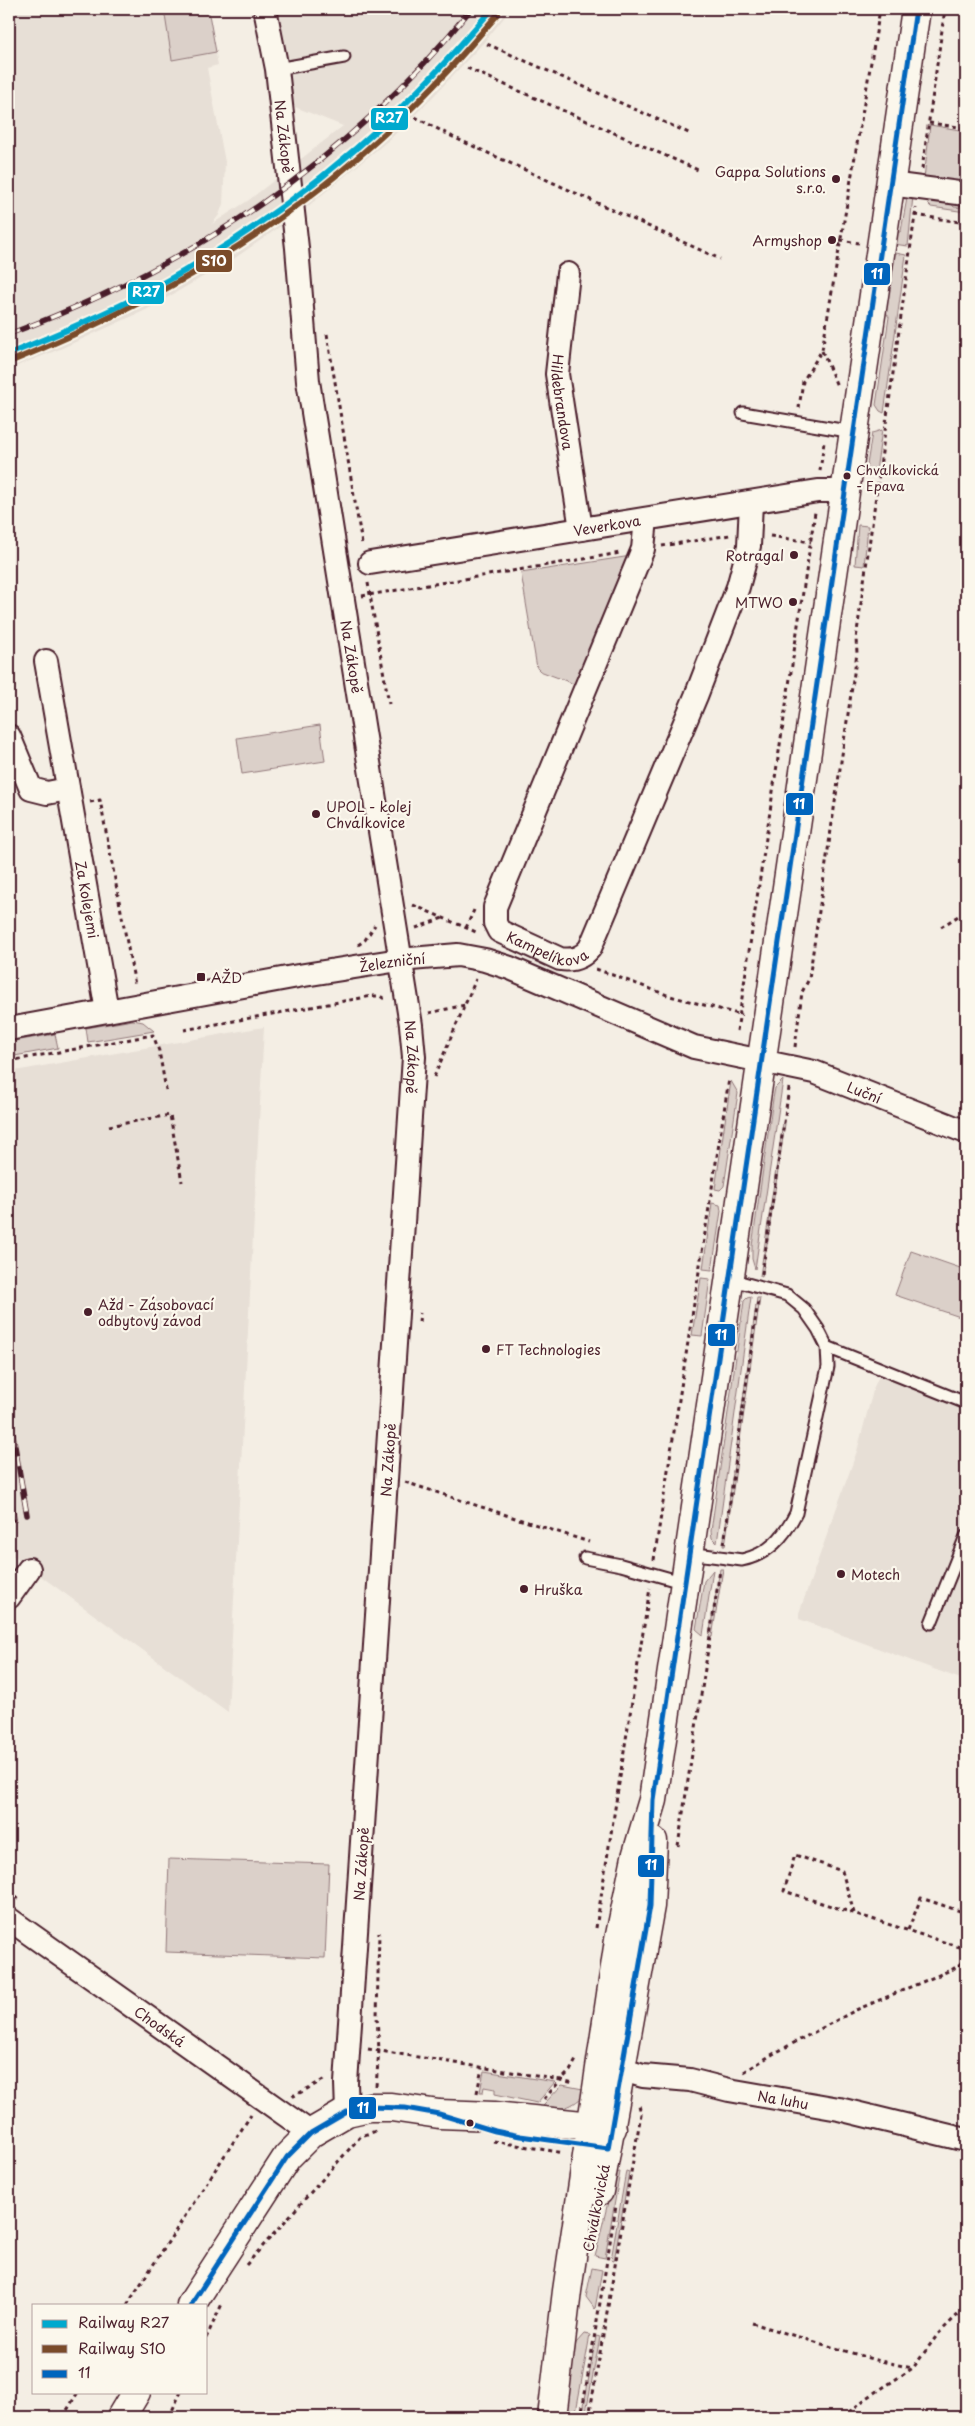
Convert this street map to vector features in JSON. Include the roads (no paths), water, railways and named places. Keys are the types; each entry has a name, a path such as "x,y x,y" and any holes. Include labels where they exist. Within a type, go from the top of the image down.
{"main road":[{"name":"Chválkovická","path":"552,2417 559,2376 563,2323 600,2137 600,2062 623,1922 636,1857 653,1800 916,9"},
{"path":"193,2304 274,2174 297,2145 311,2133 347,2112 380,2107 440,2114 495,2131 600,2137"},
{"path":"121,2417 135,2394"}],"street":[{"name":"Na Zákopě","path":"266,9 277,69 308,381 412,1033 414,1075 349,2046 347,2112"},
{"path":"890,184 966,194"},
{"name":"Hildebrandova","path":"568,274 557,374 581,529"},
{"name":"Veverkova","path":"367,565 818,491 844,491"},
{"name":"Kampelíkova","path":"646,519 643,549 495,906 495,923 499,931 560,959 568,960 580,957 590,948 673,750 744,568 751,532 751,502"},
{"name":"Za Kolejemi","path":"46,661 107,1011"},
{"path":"9,736 31,789 47,793 68,789"},
{"name":"Železniční","path":"9,1029 298,976 399,960 458,955 485,960 510,968 694,1047 761,1061"},
{"name":"Luční","path":"761,1061 814,1072 966,1132"},
{"path":"9,1597 29,1569"},
{"name":"Chodská","path":"9,1919 311,2133"},
{"name":"Na luhu","path":"600,2062 643,2076 690,2080 729,2090 839,2109 966,2140"}],"lane":[{"path":"277,69 344,57"},
{"path":"743,413 853,432"},
{"path":"689,1553 742,1560 768,1550 788,1529 796,1513 828,1367 827,1347 818,1329 804,1309 787,1295 729,1279"},
{"path":"827,1347 966,1403"},
{"path":"931,1623 966,1536"},
{"path":"585,1558 621,1565 685,1583"}],"railway":[{"path":"9,334 76,307 141,276 203,242 262,203 319,161 373,114 424,64 471,9"},
{"path":"9,1412 27,1515"},
{"path":"9,1490 14,1519"}],"rail line":[{"name":"R27","path":"9,354 130,301 243,235 333,168 389,119 455,52 492,9"},
{"name":"S10","path":"12,361 65,338 166,289 261,231 351,163 395,124 461,57 498,14"}],"place":[{"name":"Gappa Solutions s.r.o.","path":"836,179"},
{"name":"Armyshop","path":"832,240"},
{"name":"Chválkovická - Epava","path":"847,476"},
{"name":"Rotragal","path":"794,555"},
{"name":"MTWO","path":"793,602"},
{"name":"UPOL - kolej Chválkovice","path":"316,814"},
{"name":"AŽD","path":"201,977"},
{"name":"Ažd - Zásobovací odbytový závod","path":"88,1312"},
{"name":"FT Technologies","path":"486,1349"},
{"name":"Motech","path":"841,1574"},
{"name":"Hruška","path":"524,1589"}]}
